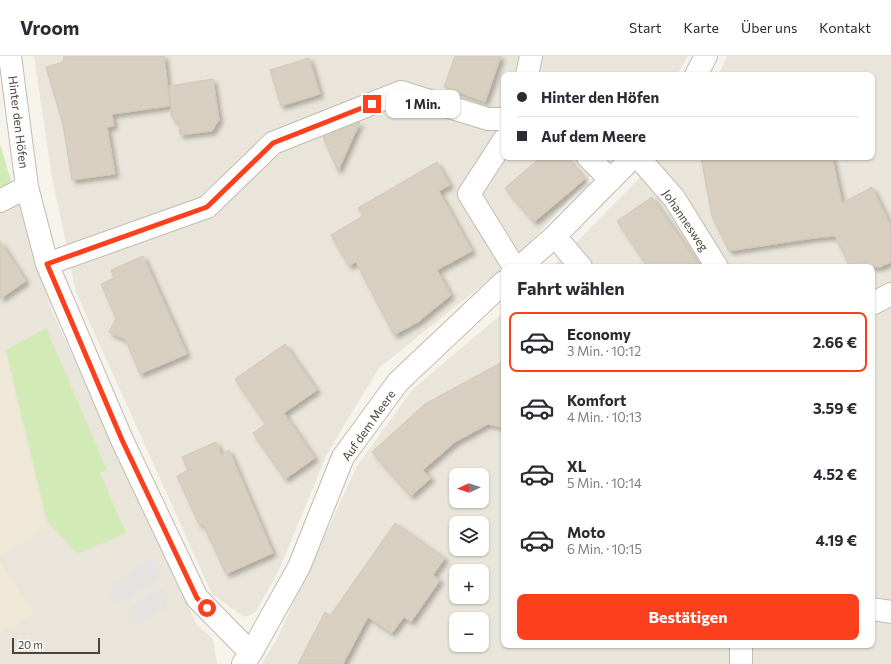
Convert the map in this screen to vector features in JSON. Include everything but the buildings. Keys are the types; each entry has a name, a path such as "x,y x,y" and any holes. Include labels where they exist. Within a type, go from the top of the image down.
{"street":[{"name":"Hinter den Höfen","path":"10,56 27,187 47,264 122,440 197,598 247,658"},
{"path":"528,72 531,56"},
{"path":"698,72 706,56"},
{"path":"47,264 207,207 273,143 401,92 488,119 501,119"},
{"path":"501,145 469,194 512,264"},
{"path":"591,160 612,180"},
{"path":"523,264 555,236 630,160"},
{"name":"Johannesweg","path":"641,160 674,198 715,264"},
{"path":"0,201 27,187"},
{"path":"555,236 578,264"},
{"name":"Auf dem Meere","path":"247,658 299,567 343,458 398,382 501,285"},
{"path":"875,302 891,294"},
{"path":"875,609 891,612"},
{"path":"741,648 741,664"}],"shaded area":[{"path":"34,56 688,56 679,72 501,72 501,160 605,160 517,257 508,264 501,264 501,270 379,368 327,454 279,570 255,613 244,617 212,594 76,292 52,177"},
{"path":"727,56 891,56 891,664 261,664 276,641 357,466 413,389 501,315 501,648 875,648 875,264 555,264 657,160 875,160 875,72 719,72"},
{"path":"18,188 51,309 197,625 213,639 217,664 0,664 0,197"},
{"path":"5,352 46,527 0,557 0,355"},
{"path":"154,556 157,580 125,600 111,604 111,586"},
{"path":"0,561 34,614 0,634"},
{"path":"163,587 166,608 133,628 132,605"}],"green space":[{"path":"0,144 13,187 0,193"},
{"path":"46,328 107,470 100,473 126,533 78,554 47,521 6,350"}],"route":[{"path":"207,608 197,598 122,440 47,264 207,207 273,143 372,104"}]}
